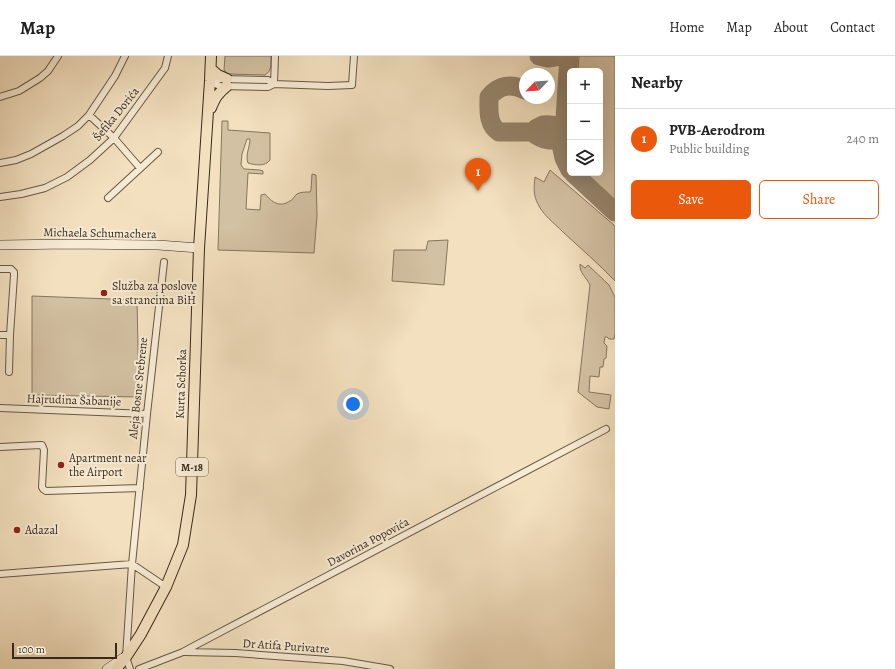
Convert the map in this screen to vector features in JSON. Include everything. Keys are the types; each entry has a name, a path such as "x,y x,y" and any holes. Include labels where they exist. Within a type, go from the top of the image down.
{"main road":[{"name":"Kurta Schorka","path":"116,669 126,657 148,623 166,587 182,545 191,495 199,248 211,56"},
{"path":"208,113 217,95 227,82 211,69"},
{"name":"Michaela Schumachera","path":"0,245 143,245 199,248"},
{"path":"107,669 126,657"}],"street":[{"path":"0,98 19,91 40,78 48,71 58,56"},
{"path":"0,163 16,160 38,150 78,126 89,115 115,76 125,56"},
{"name":"Šefika Dorića","path":"0,197 39,190 67,177 90,160 114,138 165,68 168,56"},
{"path":"274,84 275,56"},
{"path":"210,81 215,84 268,80 274,84 328,86 352,85 354,56"},
{"path":"89,115 114,138 140,168"},
{"path":"108,198 158,152"},
{"name":"Aleja Bosne Srebrene","path":"126,657 132,564 164,262"},
{"path":"0,269 11,269 14,272 9,372"},
{"path":"0,335 10,335"},
{"name":"Hajrudina Šabanije","path":"0,408 147,414"},
{"name":"Davorina Popovića","path":"139,669 183,652 606,429"},
{"path":"0,447 41,444 44,450 42,487 46,491 140,488"},
{"path":"0,574 132,564 166,587"},
{"name":"Dr Atifa Purivatre","path":"183,652 235,653 343,661 388,669"},
{"path":"126,657 130,669"},
{"path":"343,661 343,669"}],"shaded area":[{"path":"225,56 271,56 271,67 265,75 228,74 224,70"},
{"path":"579,56 615,56 615,200 589,176 603,176 603,68 578,68"},
{"path":"222,121 228,121 228,130 270,133 270,160 268,162 260,165 248,163 247,157 250,139 247,139 242,154 241,165 244,169 263,171 263,174 248,173 246,209 260,210 261,195 265,194 273,202 282,204 291,200 298,193 310,192 312,174 316,175 317,216 314,253 218,250"},
{"path":"550,170 615,226 615,281 549,219 540,208 536,201 534,188 535,177 544,182"},
{"path":"448,240 444,285 392,281 394,250 426,250 428,241"},
{"path":"580,264 585,268 588,265 609,285 615,297 614,339 605,337 604,343 607,346 606,358 604,359 603,367 600,367 599,377 590,376 589,392 611,395 609,409 597,407 578,392 590,285 582,273"},
{"path":"32,296 137,300 139,397 32,395"}],"taxiway":[{"path":"539,56 548,58 561,56"},
{"path":"567,164 562,149 569,56"},
{"path":"519,88 506,86 497,90 489,97 489,111 492,125 499,132 532,132"},
{"path":"543,125 555,126 564,134 556,139 548,140 532,132 543,125"},
{"path":"576,176 615,212"}],"place":[{"name":"PVB-Aerodrom","path":"478,191"},
{"name":"Služba za poslove sa strancima BiH","path":"104,293"},
{"name":"Apartment near the Airport","path":"61,465"},
{"name":"Adazal","path":"17,530"}]}
